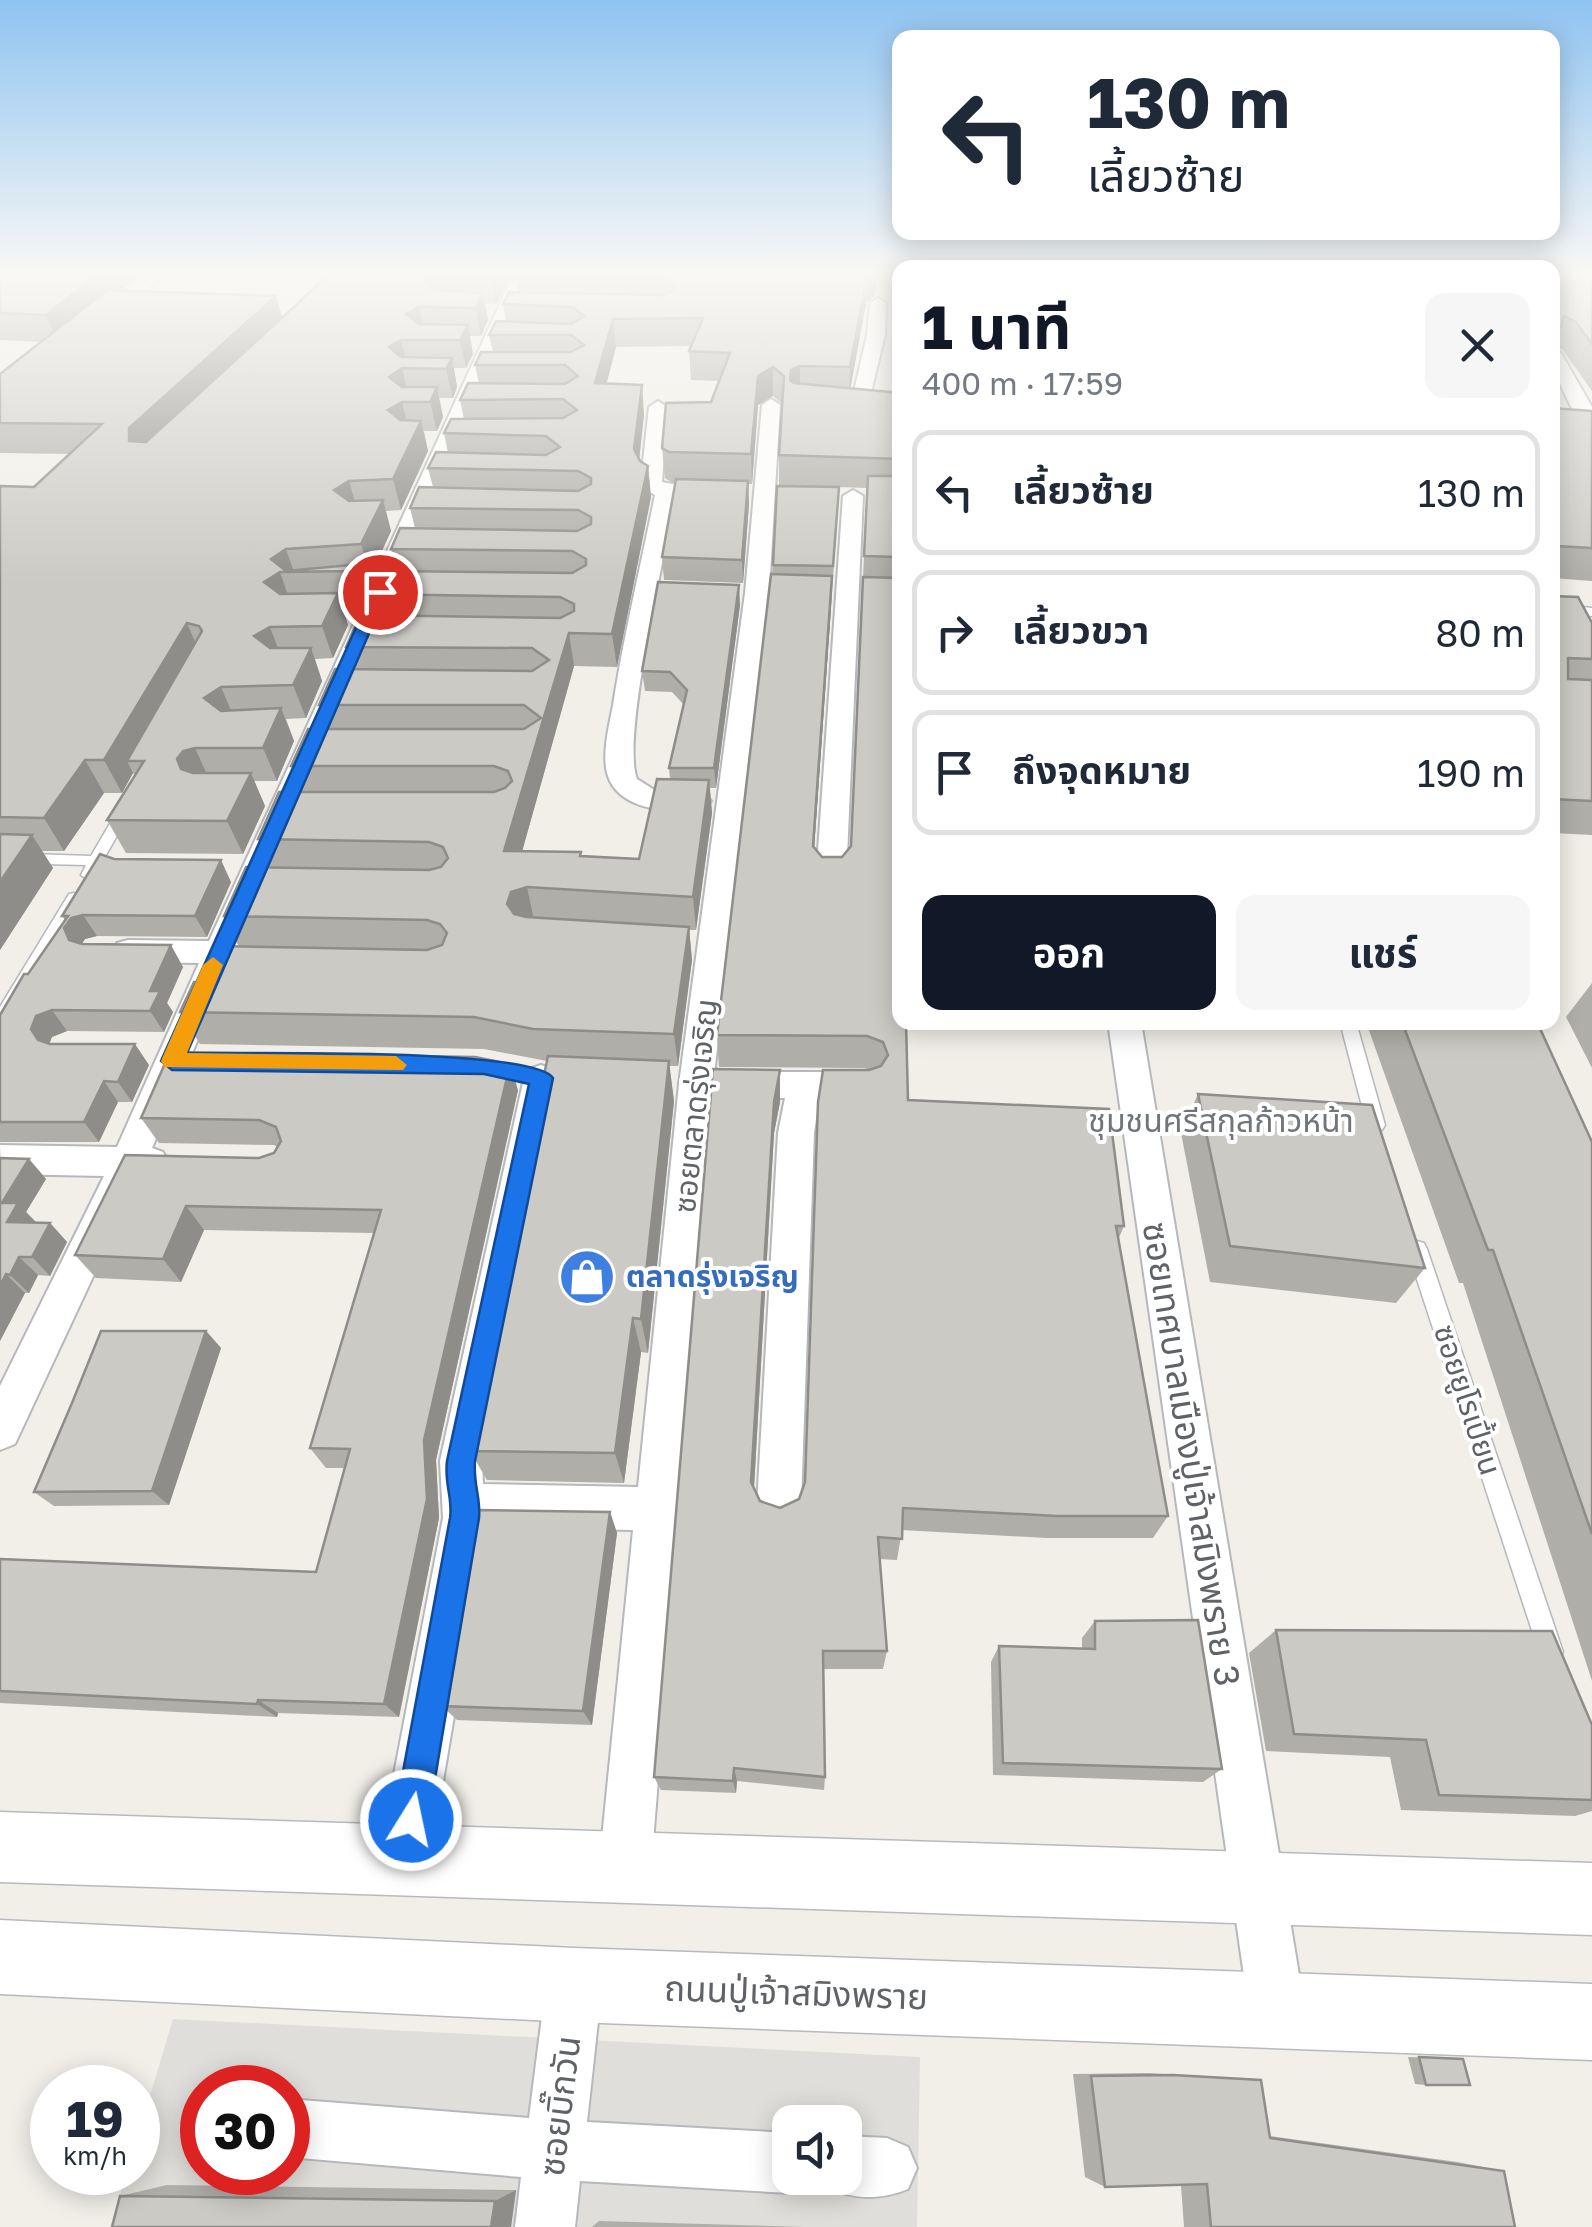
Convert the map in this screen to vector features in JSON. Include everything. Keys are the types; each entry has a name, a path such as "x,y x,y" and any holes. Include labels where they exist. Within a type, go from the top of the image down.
{"main road":[{"path":"0,1847 1592,1899"},
{"name":"ถนนปู่เจ้าสมิงพราย","path":"0,1957 574,1985 1592,2022"}],"street":[{"path":"0,1430 129,1161 164,1053 216,958 313,740 345,683 413,526 444,473 448,440 476,376"},
{"path":"866,376 862,401 846,408 892,411"},
{"path":"1565,376 1592,423"},
{"name":"ซอยตลาดรุ่งเจริญ","path":"624,1868 656,1510 679,1083 714,946 757,594 771,406"},
{"path":"658,407 653,486 666,492 700,492"},
{"path":"666,492 657,591 622,724 619,773 633,792 651,798 669,802 730,800"},
{"path":"831,879 853,496"},
{"path":"348,588 374,610"},
{"path":"314,670 345,683"},
{"path":"284,730 345,750"},
{"path":"250,794 317,812"},
{"path":"219,868 286,886"},
{"path":"678,944 714,946"},
{"path":"96,951 216,958 251,965"},
{"name":"ซอยเทศบาลเมืองปู่เจ้าสมิงพราย 3","path":"1125,1030 1277,2011"},
{"path":"164,1053 210,1062"},
{"path":"404,1858 466,1505 458,1484 461,1461 537,1076"},
{"path":"679,1083 865,1084"},
{"path":"779,1505 796,1133 804,1086"},
{"path":"1,1159 183,1162"},
{"path":"466,1505 656,1510"},
{"name":"ซอยบิ๊กวัน","path":"545,2227 574,1985"},
{"path":"310,2130 555,2150 772,2162"}],"lane":[{"path":"1560,609 1592,612"},
{"path":"0,1022 133,795"},
{"path":"0,858 96,861"},
{"path":"1350,1030 1382,1144"},
{"name":"ซอยยูโรเปี้ยน","path":"1413,1236 1555,1664"}],"shaded area":[{"path":"173,2019 920,2057 917,2227 110,2227 120,2195 160,2195 159,2065"}],"building":[{"path":"0,376 187,376 129,428 129,441 146,442 218,376 391,376 402,387 437,387 430,402 402,402 388,410 400,420 421,421 393,479 349,481 334,490 349,501 383,500 361,544 286,549 271,559 286,571 351,565 348,571 280,572 264,582 280,594 338,593 322,626 270,627 254,636 270,648 311,648 293,685 221,687 204,698 221,711 281,708 263,748 195,748 183,751 177,759 181,769 193,773 251,773 227,821 107,820 144,761 127,761 202,631 187,623 104,760 85,760 44,818 0,817 0,486 34,487 102,424 0,423"},
{"path":"578,376 597,376 595,383 642,385 634,449 648,466 612,634 569,633 504,851 581,852 580,856 639,859 657,779 709,780 693,897 527,887 511,892 507,904 514,914 526,917 689,927 674,1034 533,1029 474,1017 180,1012 194,982 201,982 218,946 427,950 442,945 447,933 440,924 427,920 224,916 246,867 429,870 441,867 448,858 443,847 429,842 258,839 279,792 494,792 512,781 508,771 494,766 291,766 308,729 524,729 541,718 524,705 319,705 335,669 532,671 549,660 532,648 346,647 360,615 560,618 574,611 574,604 560,597 370,594 380,571 572,573 586,565 586,559 572,551 391,549 400,528 577,531 591,524 591,517 578,510 410,508 419,487 578,491 591,484 591,478 578,471 428,468 436,452 546,455 560,447 546,436 444,433 451,419 563,418 577,410 563,399 460,400 468,383 565,384"},
{"path":"721,376 758,376 751,454 669,452 662,448 666,403 711,402"},
{"path":"784,376 790,376 794,383 892,392 892,459 779,455"},
{"path":"1560,409 1592,411 1592,548 1560,546"},
{"path":"868,476 892,476 892,557 864,556"},
{"path":"676,479 748,481 742,560 662,557"},
{"path":"777,486 839,487 833,566 773,565"},
{"path":"771,574 832,576 813,846 822,857 842,857 851,846 863,577 892,578 892,1030 906,1030 908,1100 1109,1109 1124,1226 1116,1226 1168,1516 1057,1516 903,1508 902,1539 878,1537 887,1651 823,1651 825,1777 734,1768 733,1781 654,1777 713,1069 780,1070 774,1102 751,1482 760,1501 780,1508 799,1499 805,1482 818,1102 823,1070 869,1070 881,1066 888,1055 883,1042 867,1036 717,1035"},
{"path":"658,582 739,585 714,768 669,768 687,690 670,672 642,671"},
{"path":"1560,596 1578,597 1592,623 1592,659 1568,658 1568,679 1592,680 1592,801 1560,799"},
{"path":"0,834 32,835 0,882"},
{"path":"100,854 114,859 221,860 195,916 71,918 64,928 69,940 82,944 171,945 150,991 160,991 150,1011 52,1010 36,1016 31,1029 38,1040 50,1044 135,1044 118,1082 104,1081 84,1122 0,1122 0,1015 24,974 28,974 68,916 62,916"},
{"path":"1405,1030 1541,1030 1592,1142 1592,1534 1493,1250 1488,1250"},
{"path":"170,1052 475,1057 510,1064 424,1440 427,1499 384,1704 258,1700 257,1704 0,1691 0,1559 316,1572 350,1449 310,1448 381,1210 186,1206 163,1259 75,1255 125,1155 259,1158 274,1153 281,1141 276,1127 259,1120 141,1118"},
{"name":"ตลาดรุ่งเจริญ","path":"548,1056 669,1061 641,1319 633,1318 615,1453 470,1451 470,1431"},
{"path":"1198,1094 1372,1105 1425,1268 1230,1246"},
{"path":"0,1158 29,1159 2,1203 18,1203 7,1222 50,1223 32,1257 19,1257 0,1286"},
{"path":"101,1331 206,1331 152,1491 34,1492 72,1403"},
{"path":"476,1510 610,1512 583,1711 442,1706"},
{"path":"1198,1620 1222,1769 1003,1763 999,1646 1095,1649 1095,1621"},
{"path":"1276,1630 1552,1631 1592,1725 1592,1800 1439,1795 1426,1740 1294,1734"},
{"path":"1419,2057 1463,2059 1470,2085 1426,2085"},
{"path":"1091,2076 1261,2080 1270,2138 1504,2171 1515,2227 1211,2227 1207,2184 1105,2187"},
{"path":"120,2196 495,2201 491,2227 112,2227"}],"slow traffic":[{"path":"213,965 172,1061 396,1065"}],"place":[{"name":"ตลาดรุ่งเจริญ","path":"587,1277"}],"district":[{"name":"ชุมชนศรีสกุลก้าวหน้า","path":"1221,1121"}],"route":[{"path":"380,592 172,1061 484,1066 542,1078 461,1461 458,1484 466,1505 465,1518 411,1820"}]}
